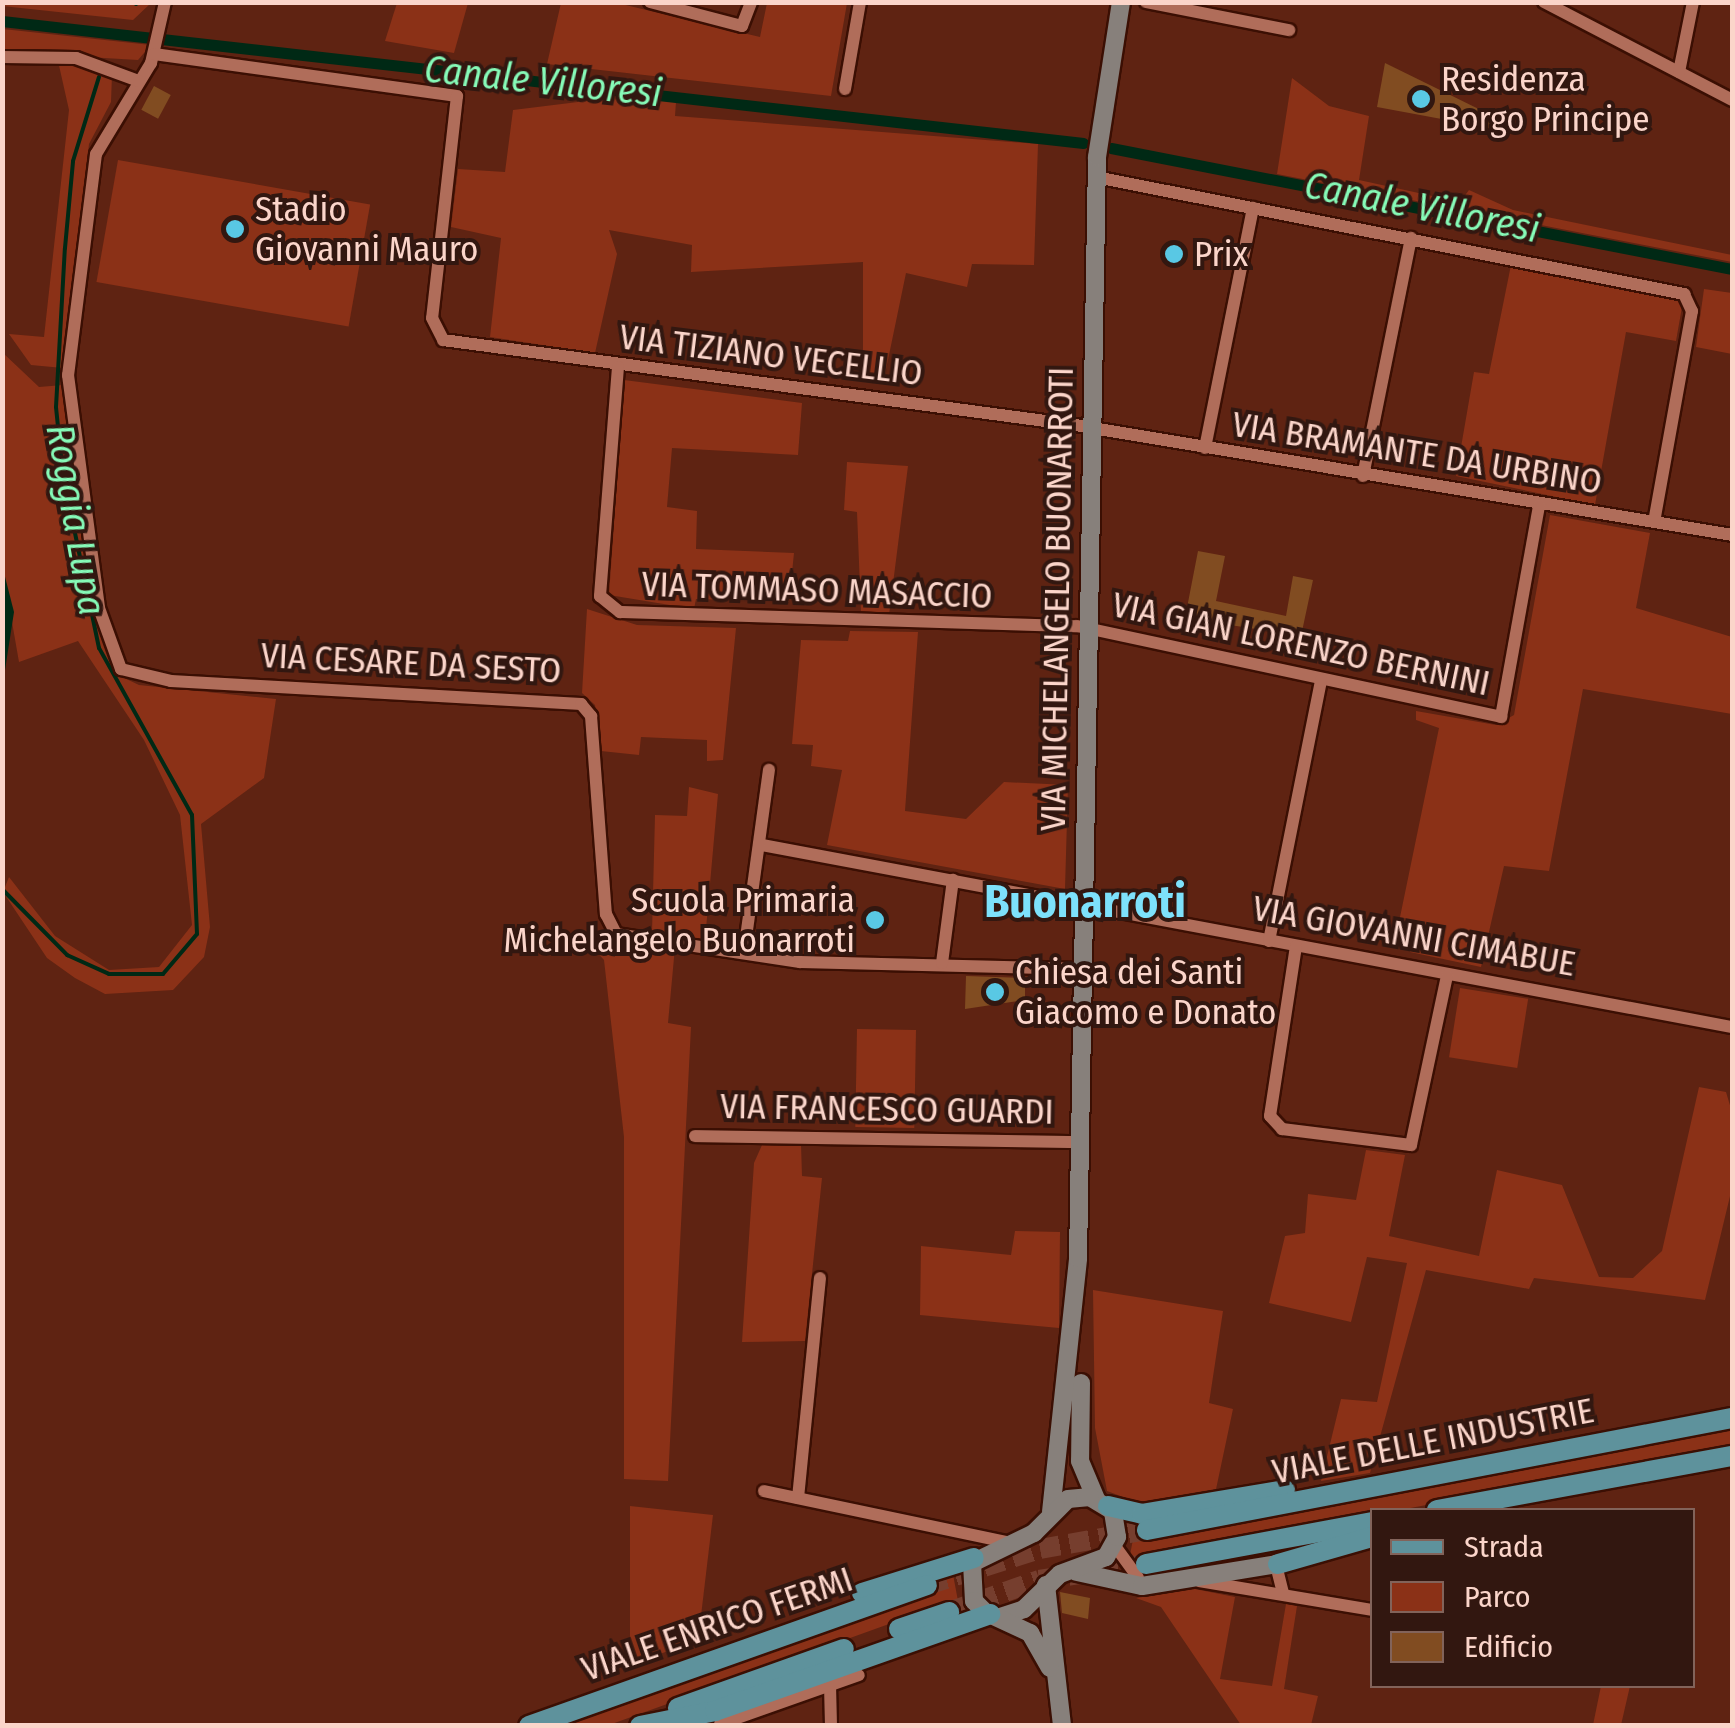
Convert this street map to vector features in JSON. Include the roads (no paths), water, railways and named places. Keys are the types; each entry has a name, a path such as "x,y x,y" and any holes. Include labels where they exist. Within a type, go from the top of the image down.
{"main road":[{"name":"VIALE DELLE INDUSTRIE","path":"1147,1530 1732,1418"},
{"name":"VIALE DELLE INDUSTRIE","path":"1456,1508 1732,1456"},
{"path":"1102,1502 1142,1514 1470,1468"},
{"name":"VIALE DELLE INDUSTRIE","path":"1140,1571 1370,1522"},
{"path":"1278,1564 1370,1539"},
{"path":"687,1668 740,1636 976,1556"},
{"name":"VIALE ENRICO FERMI","path":"528,1726 927,1585"},
{"name":"VIALE ENRICO FERMI","path":"628,1726 949,1612"},
{"path":"640,1726 718,1718 995,1616"}],"street":[{"path":"2,57 76,58 138,80 154,48 165,2"},
{"path":"650,2 733,26 748,20 751,2"},
{"path":"846,89 860,2"},
{"name":"VIA MICHELANGELO BUONARROTI","path":"1102,1502 1080,1460 1079,1142 1096,177 1121,2"},
{"path":"1146,2 1289,30"},
{"path":"1544,2 1732,100"},
{"path":"1679,72 1694,2"},
{"name":"VIA TIZIANO VECELLIO","path":"154,48 458,96 432,318 443,340 618,367 1093,428"},
{"name":"VIA CESARE DA SESTO","path":"138,80 96,154 68,375 100,608 121,669 170,681 581,704 592,716 606,914 616,934 744,952"},
{"path":"1096,177 1684,294 1692,312 1654,522"},
{"path":"1205,448 1253,208"},
{"path":"1363,476 1411,238"},
{"name":"VIA TOMMASO MASACCIO","path":"618,367 600,596 611,610 1088,629"},
{"name":"VIA BRAMANTE DA URBINO","path":"1093,428 1732,535"},
{"name":"VIA GIAN LORENZO BERNINI","path":"1088,629 1501,717 1539,505"},
{"path":"1270,940 1321,680"},
{"path":"769,770 762,845 744,952 1084,969"},
{"name":"VIA GIOVANNI CIMABUE","path":"762,845 1732,1027"},
{"path":"942,963 953,880"},
{"path":"1296,946 1272,1123 1411,1145 1448,976"},
{"name":"VIA FRANCESCO GUARDI","path":"695,1136 1079,1142"},
{"name":"VIA MICHELANGELO BUONARROTI","path":"1052,1512 1078,1258"},
{"path":"798,1498 820,1278"},
{"path":"764,1490 961,1535 1013,1543"},
{"path":"976,1556 1013,1543 1075,1497 1102,1502 1115,1546 1140,1571 1264,1558 1278,1564"},
{"path":"961,1535 976,1556 970,1592 995,1616 1030,1633 1050,1668"},
{"path":"995,1616 1024,1609 1046,1584 1115,1546"},
{"path":"1068,1570 1132,1586 1278,1564"},
{"path":"1278,1564 1282,1592"},
{"path":"1186,1580 1282,1592 1370,1610"},
{"path":"1046,1584 1050,1668 1062,1726"},
{"path":"718,1718 830,1685 857,1667"},
{"path":"830,1685 830,1726"}],"waterway":[{"name":"Canale Villoresi","path":"2,21 1083,143"},
{"name":"Roggia Lupa","path":"2,889 67,955 109,974 163,974 197,934 192,815 99,648 63,476 56,407 65,248 73,161 99,77"},
{"name":"Canale Villoresi","path":"1111,148 1732,269"}],"tunnel":[{"path":"927,1585 1040,1549 1147,1530"},
{"path":"949,1612 1039,1580 1146,1564"}],"place":[{"name":"Residenza Borgo Principe","path":"1421,99"},
{"name":"Stadio Giovanni Mauro","path":"235,229"},
{"name":"Prix","path":"1174,254"},
{"name":"Scuola Primaria Michelangelo Buonarroti","path":"875,920"},
{"name":"Chiesa dei Santi Giacomo e Donato","path":"995,992"}],"district":[{"name":"Buonarroti","path":"1085,903"}]}
